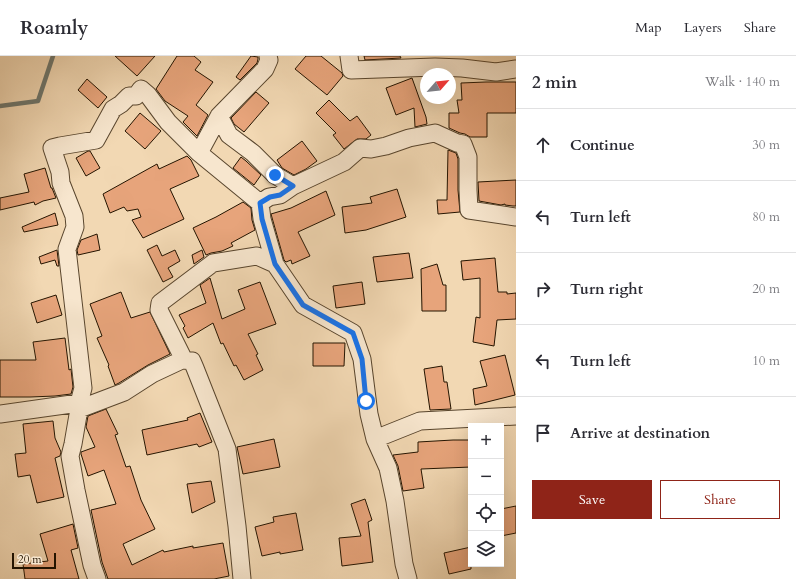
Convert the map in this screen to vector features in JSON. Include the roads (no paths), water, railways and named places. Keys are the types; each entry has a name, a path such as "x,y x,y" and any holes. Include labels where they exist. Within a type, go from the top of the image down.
{"street":[{"path":"199,153 219,116 265,69 269,60 268,56"},
{"path":"349,56 351,70 435,67 462,68 496,72 516,69"},
{"path":"97,579 92,565 70,456 83,388 67,249 75,227 74,216 61,183 60,172 52,148 96,140 113,109 129,96 136,96 140,89 148,95 168,122 199,153 260,203 262,219 275,264 303,305 353,333 362,359 368,414 375,439 388,468 395,501 404,564 408,579"},
{"path":"219,116 229,135 253,153 275,175 293,186"},
{"path":"260,203 270,197 280,195 293,186 344,162 360,148 371,149 386,146 409,138 435,133 457,143 463,144 468,157 469,210 516,217"},
{"path":"184,359 159,310 160,303 213,263 257,256 275,264"},
{"path":"0,414 79,406 124,392 152,374 184,359 192,361 226,449 237,526 242,579"},
{"path":"375,439 420,421 516,416"}],"waterway":[{"path":"0,106 38,101 53,56"}]}
